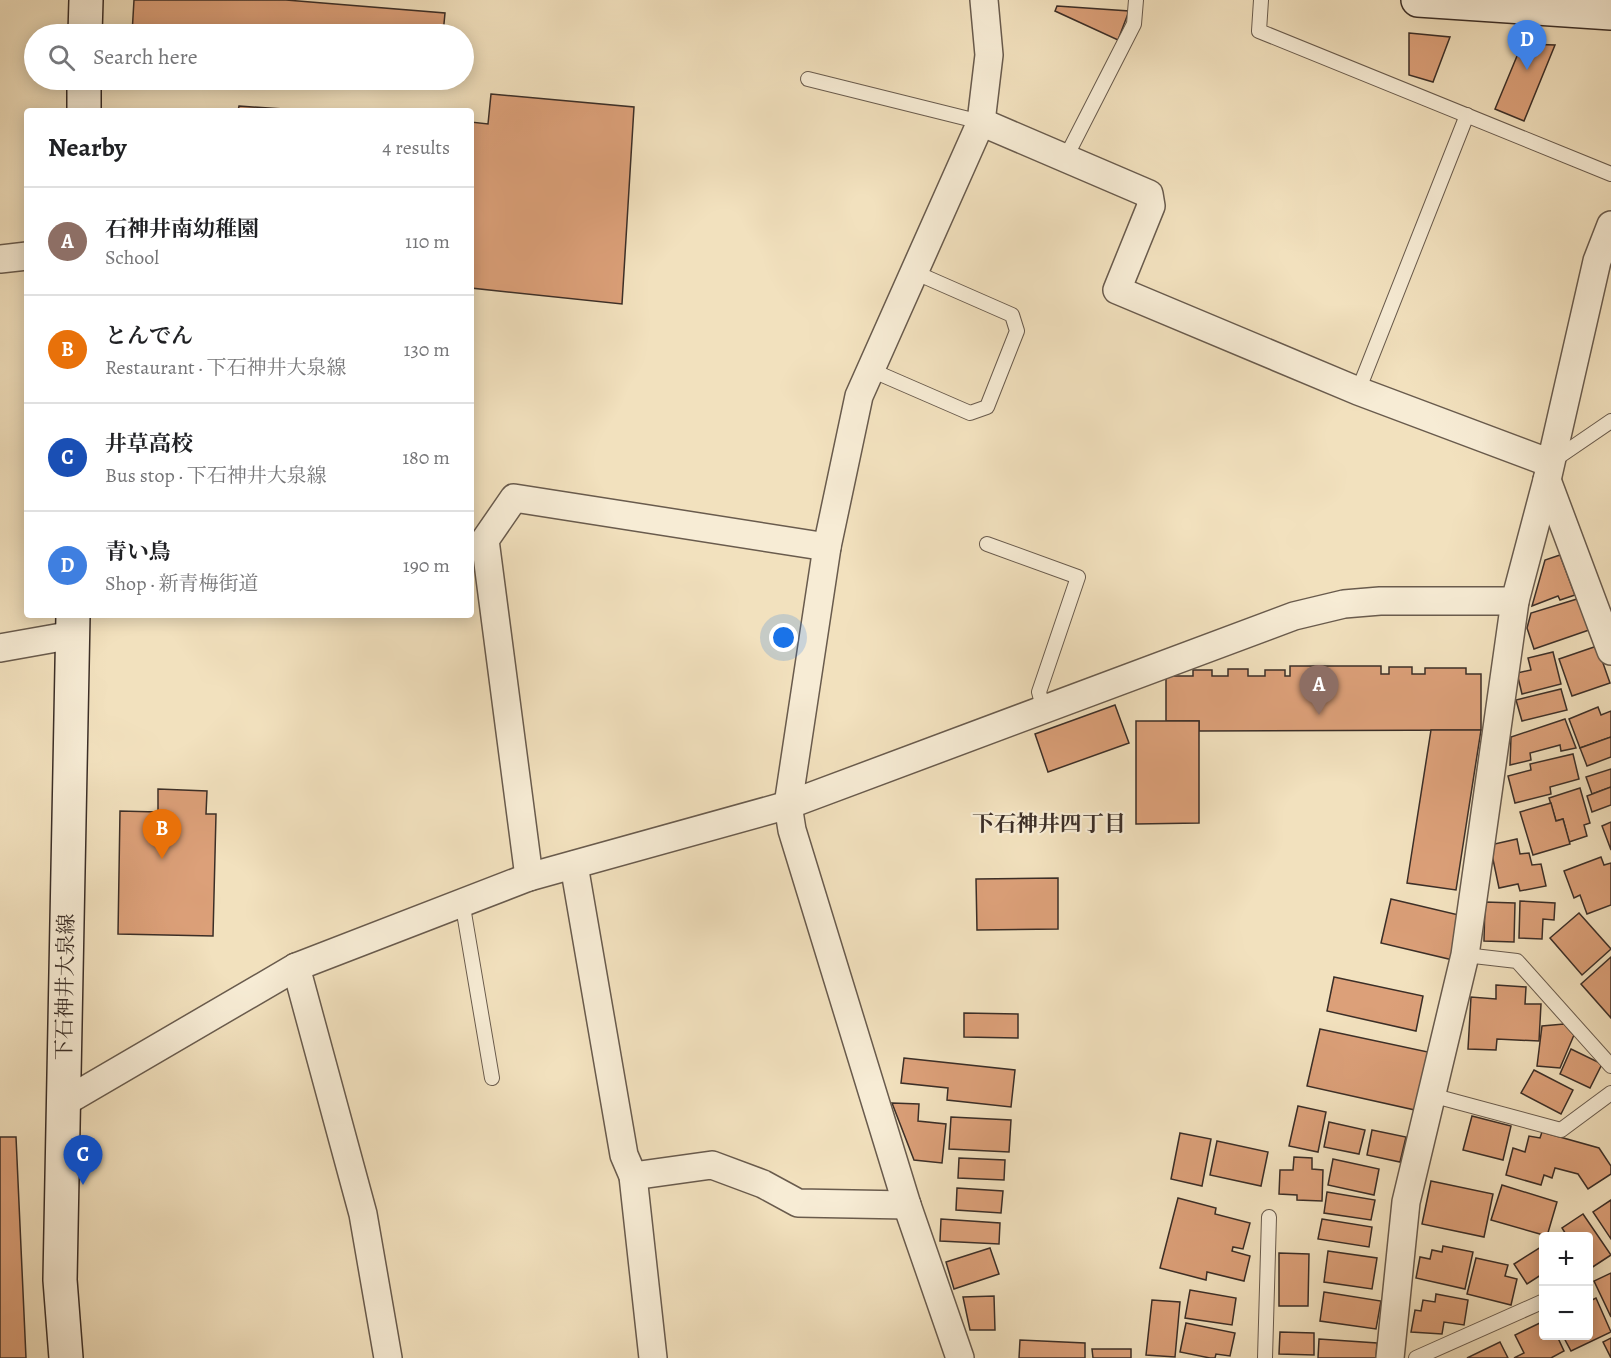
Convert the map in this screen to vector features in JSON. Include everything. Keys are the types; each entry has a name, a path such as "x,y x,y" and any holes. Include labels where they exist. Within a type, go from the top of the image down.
{"main road":[{"path":"85,24 86,0"},
{"path":"1418,0 1611,13"},
{"path":"84,90 84,108"},
{"name":"下石神井大泉線","path":"66,1358 60,1280 73,625"}],"street":[{"path":"960,1358 907,1205 792,830 788,806 827,547 859,396 981,122 989,56 984,0"},
{"path":"981,122 1149,194 1151,206 1117,290 1548,472 1605,618 1611,651"},
{"path":"1390,1358 1406,1202 1465,955 1515,601 1548,472 1597,261 1611,225"},
{"path":"0,259 24,256"},
{"path":"529,877 478,539 514,498 827,547"},
{"path":"63,1103 296,967 529,877 788,806 1294,616 1344,603 1515,601"},
{"path":"0,648 73,625"},
{"path":"574,865 624,1155 633,1176 653,1358"},
{"path":"296,967 363,1214 388,1358"},
{"path":"633,1176 712,1165 763,1184 798,1203 907,1205"}],"lane":[{"path":"1066,157 1134,24 1136,0"},
{"path":"1261,0 1259,31 1611,174"},
{"path":"808,79 981,122"},
{"path":"1358,391 1467,115"},
{"path":"871,370 970,412 987,407 1017,331 1012,315 914,272"},
{"path":"1548,472 1611,421"},
{"path":"987,543 1078,577 1040,692 1044,711"},
{"path":"462,901 492,1078"},
{"path":"1465,955 1517,961 1611,1066"},
{"path":"1431,1095 1561,1130 1611,1093"},
{"path":"1265,1358 1269,1217"},
{"path":"1416,1358 1539,1303"}],"building":[{"path":"134,0 286,0 445,13 444,24 133,24"},
{"path":"1057,6 1129,11 1118,40 1055,11"},
{"path":"1409,33 1450,37 1433,82 1409,75"},
{"path":"1522,44 1555,45 1524,121 1495,109"},
{"path":"491,94 634,107 622,304 474,288 474,122 488,124"},
{"path":"239,106 269,108 239,108"},
{"path":"1560,555 1575,595 1560,600 1558,596 1532,606 1545,560"},
{"path":"1577,599 1589,630 1534,649 1527,628 1531,613"},
{"path":"1597,646 1610,683 1572,696 1559,659"},
{"path":"1553,652 1561,684 1522,694 1517,673 1531,670 1528,658"},
{"path":"1290,666 1381,666 1381,674 1389,674 1389,667 1412,667 1412,674 1425,674 1425,668 1466,668 1466,674 1481,674 1481,730 1199,731 1199,721 1166,721 1166,676 1193,676 1193,670 1212,670 1212,676 1228,676 1228,669 1248,669 1248,676 1265,676 1265,670 1285,670 1285,676 1290,676"},
{"path":"1561,689 1567,710 1522,721 1516,700"},
{"path":"1115,705 1129,743 1048,772 1035,734"},
{"path":"1598,707 1601,715 1611,711 1611,737 1580,748 1569,719"},
{"path":"1565,719 1576,748 1561,751 1560,745 1530,753 1531,760 1510,765 1511,737"},
{"path":"1136,721 1199,721 1199,823 1136,824"},
{"path":"1431,730 1481,730 1456,890 1407,883"},
{"path":"1611,737 1611,757 1587,766 1580,748"},
{"path":"1573,754 1579,779 1550,787 1551,794 1515,803 1508,776 1531,770 1530,764"},
{"path":"1611,769 1611,787 1592,794 1586,777"},
{"path":"1611,787 1611,805 1592,812 1587,796"},
{"path":"1580,788 1590,823 1584,825 1587,836 1569,842 1563,819 1556,821 1549,798"},
{"path":"158,789 207,791 206,814 216,814 213,936 118,934 120,811 158,812"},
{"path":"1551,803 1556,821 1563,819 1570,844 1533,855 1520,812"},
{"path":"1611,822 1611,850 1602,826"},
{"path":"1517,839 1520,854 1529,853 1532,865 1541,864 1546,886 1520,891 1518,884 1499,888 1490,845"},
{"path":"1601,857 1604,865 1611,863 1611,905 1587,914 1580,895 1574,898 1564,871"},
{"path":"1058,878 1058,929 977,930 976,879"},
{"path":"1391,899 1463,916 1453,960 1381,943"},
{"path":"1520,901 1555,903 1554,920 1543,919 1542,939 1519,938"},
{"path":"1485,902 1515,903 1514,942 1484,941"},
{"path":"1579,913 1611,949 1582,975 1550,938"},
{"path":"1611,957 1611,1018 1581,984"},
{"path":"1334,977 1423,996 1416,1031 1327,1011"},
{"path":"1496,985 1526,987 1525,1004 1541,1004 1539,1041 1497,1039 1496,1050 1468,1049 1471,997 1496,999"},
{"path":"964,1013 1018,1014 1018,1038 964,1037"},
{"path":"1564,1024 1574,1035 1560,1068 1537,1066 1542,1026"},
{"path":"1320,1029 1428,1052 1415,1110 1307,1086"},
{"path":"1571,1049 1602,1064 1590,1088 1560,1074"},
{"path":"904,1058 1015,1070 1011,1107 947,1100 948,1088 901,1083"},
{"path":"1534,1070 1573,1090 1561,1114 1521,1093"},
{"path":"892,1103 919,1104 918,1121 946,1124 942,1163 914,1160"},
{"path":"1298,1106 1326,1112 1318,1152 1289,1146"},
{"path":"1472,1116 1511,1126 1503,1160 1463,1150"},
{"path":"951,1117 1011,1120 1009,1152 949,1149"},
{"path":"1329,1122 1365,1130 1359,1154 1324,1147"},
{"path":"1372,1130 1406,1137 1400,1162 1367,1155"},
{"path":"1542,1132 1599,1148 1611,1166 1611,1174 1588,1189 1578,1174 1555,1168 1552,1178 1544,1175 1541,1185 1506,1175 1513,1148 1525,1152 1529,1136 1540,1138"},
{"path":"1180,1133 1211,1139 1202,1186 1171,1179"},
{"path":"0,1137 16,1137 26,1358 0,1358"},
{"path":"1217,1141 1268,1152 1261,1186 1210,1175"},
{"path":"1294,1157 1312,1158 1312,1169 1323,1170 1322,1201 1297,1200 1297,1195 1279,1194 1280,1170 1293,1170"},
{"path":"959,1158 1005,1160 1004,1180 958,1178"},
{"path":"1333,1159 1379,1169 1374,1195 1328,1185"},
{"path":"1431,1181 1493,1194 1484,1237 1422,1224"},
{"path":"1502,1185 1557,1202 1548,1232 1539,1234 1491,1220"},
{"path":"957,1188 1003,1191 1001,1213 956,1210"},
{"path":"1327,1192 1375,1200 1371,1220 1324,1213"},
{"path":"1178,1198 1216,1208 1215,1214 1250,1223 1243,1249 1233,1247 1232,1251 1250,1256 1244,1281 1207,1272 1206,1280 1160,1268"},
{"path":"1611,1200 1611,1239 1593,1212"},
{"path":"1583,1214 1611,1255 1593,1267 1593,1232 1564,1232 1562,1228"},
{"path":"941,1219 1000,1223 999,1244 940,1241"},
{"path":"1322,1219 1372,1227 1369,1247 1318,1239"},
{"path":"1443,1246 1473,1252 1465,1289 1416,1278 1420,1257 1430,1259 1432,1250 1442,1252"},
{"path":"990,1248 999,1274 954,1289 946,1262"},
{"path":"1539,1248 1539,1276 1527,1284 1514,1264"},
{"path":"1328,1251 1377,1258 1372,1289 1324,1282"},
{"path":"1279,1253 1309,1254 1308,1306 1279,1306"},
{"path":"1476,1258 1508,1265 1505,1276 1517,1279 1511,1305 1467,1294"},
{"path":"1611,1273 1611,1317 1594,1281"},
{"path":"1190,1290 1236,1298 1232,1325 1185,1318"},
{"path":"1324,1292 1381,1301 1376,1329 1320,1321"},
{"path":"1436,1294 1468,1300 1464,1325 1444,1322 1442,1334 1411,1332 1415,1310 1421,1311 1423,1300 1435,1302"},
{"path":"994,1296 995,1330 970,1330 963,1297"},
{"path":"1596,1298 1611,1332 1571,1351 1565,1340 1593,1340 1593,1300"},
{"path":"1152,1300 1180,1302 1175,1357 1146,1355"},
{"path":"1186,1323 1235,1333 1230,1356 1216,1354 1215,1358 1210,1358 1180,1352"},
{"path":"1539,1323 1539,1340 1559,1340 1564,1351 1551,1358 1514,1358 1524,1353 1515,1335"},
{"path":"1280,1332 1314,1333 1314,1355 1279,1354"},
{"path":"1611,1338 1611,1358 1603,1342"},
{"path":"1319,1339 1377,1343 1376,1358 1318,1358"},
{"path":"1020,1340 1085,1343 1085,1358 1019,1358"},
{"path":"1500,1342 1508,1358 1467,1358"},
{"path":"1092,1349 1131,1349 1131,1358 1093,1358"}],"place":[{"name":"青い鳥","path":"1527,70"},
{"name":"石神井南幼稚園","path":"1319,715"},
{"name":"とんでん","path":"162,859"},
{"name":"井草高校","path":"83,1185"}],"district":[{"name":"下石神井四丁目","path":"1049,824"}]}
